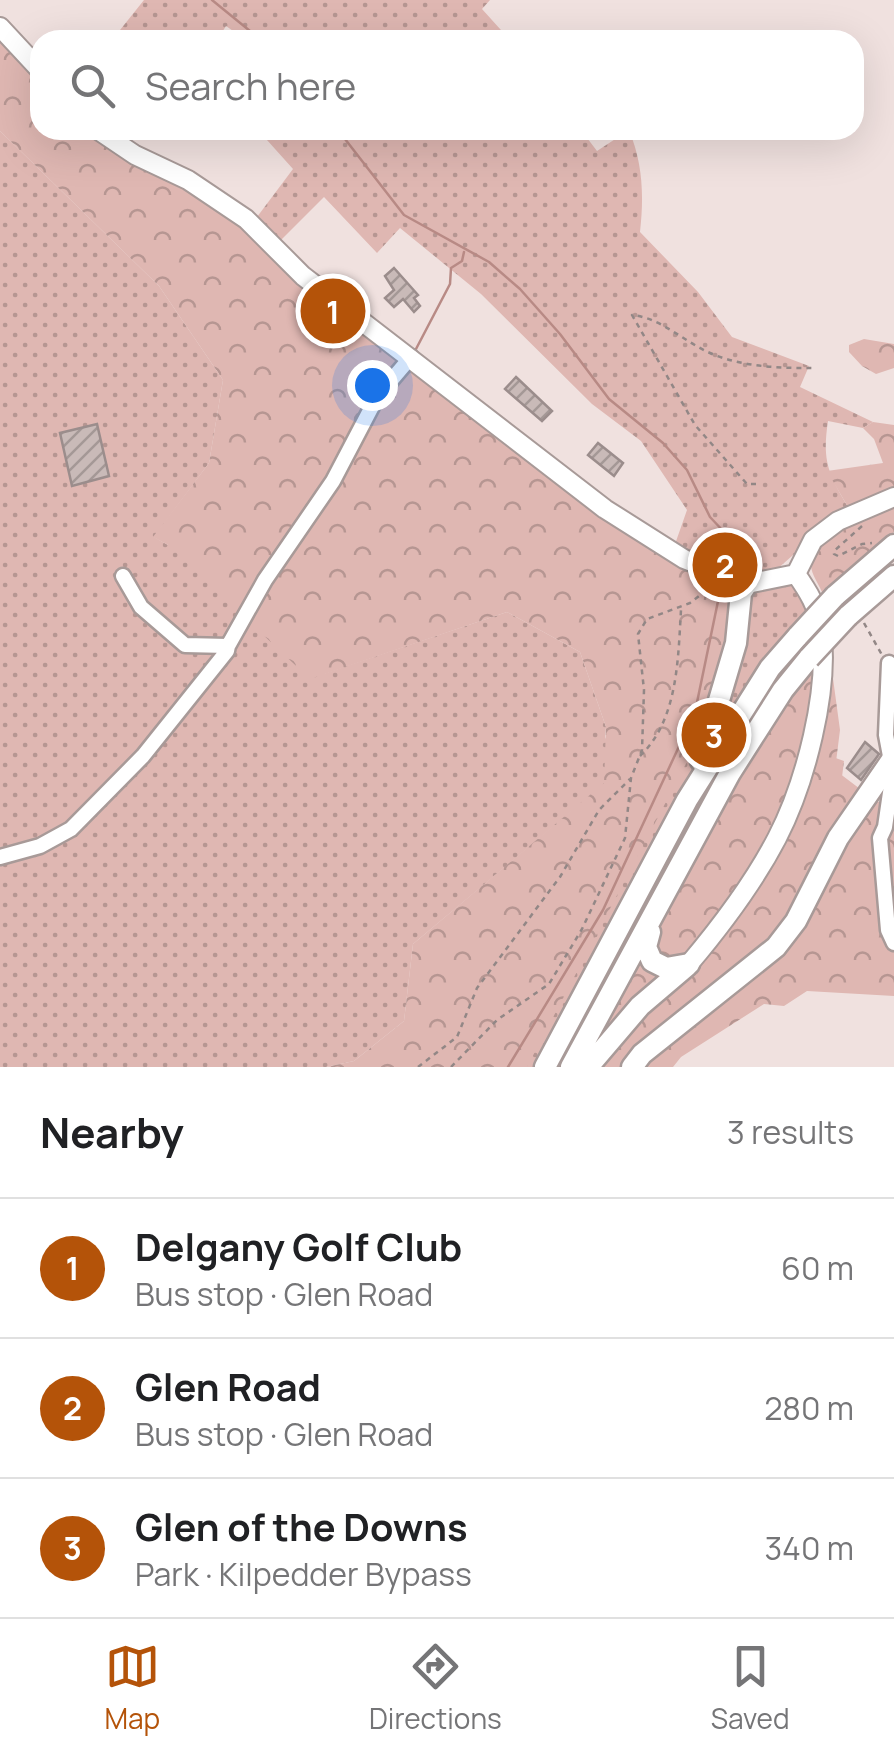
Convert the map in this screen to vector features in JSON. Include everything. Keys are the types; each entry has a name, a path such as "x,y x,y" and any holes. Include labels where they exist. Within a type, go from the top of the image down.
{"highway":[{"path":"545,1067 687,800 770,668 886,544"},
{"path":"572,1067 741,756 783,690 809,658 855,619 894,576"},
{"path":"687,800 716,718 736,643 741,593 727,578"},
{"path":"632,1067 642,1054 776,947 796,922 838,838 892,759"},
{"path":"689,849 682,875 646,944 649,958 656,965 666,968 689,964"},
{"path":"588,1067 640,1006 689,964"}],"main road":[{"path":"0,27 30,59"},
{"path":"113,140 136,156 188,180 246,219 302,276 605,509 684,560 727,578 796,574"},
{"path":"796,574 813,540 838,521 894,497"},
{"path":"689,964 741,896 777,838 794,798 812,730 822,670 821,628 812,598 796,574"}],"street":[{"path":"0,856 40,846 71,830 144,756 227,651 265,580 333,482 377,397 411,358"},
{"path":"124,576 140,606 186,645 228,646"},
{"path":"889,663 886,736 893,772 880,838 888,930 894,943"}],"path":[{"path":"756,484 747,484 695,424 632,315 649,316 711,354 746,364 812,368"},
{"path":"868,522 834,554 838,556 862,544 886,544"},
{"path":"452,1067 497,1020 549,984 604,886 625,838 631,778 640,757 644,690 638,634 648,619 681,608 727,578"},
{"path":"640,757 656,741 676,679 681,608"},
{"path":"855,619 866,625 877,650 889,663"},
{"path":"418,1067 457,1037 477,988 560,877 598,810 631,778"}],"green space":[{"path":"144,0 490,0 482,9 501,30 232,30 226,26 223,30 120,30"},
{"path":"0,31 30,66 30,140 110,140 242,223 586,502 720,585 729,599 729,625 689,758 527,1067 326,1067 354,1061 404,1021 413,944 604,783 606,727 580,652 507,612 310,679 168,545 153,537 209,463 223,380 159,286 0,131"},
{"path":"0,131 159,286 223,380 209,463 154,537 168,545 559,487 728,590 749,593 791,580 810,599 824,650 816,751 844,761 816,986 765,999 721,1024 668,1067 365,1067 451,976 573,810 413,944 404,1021 354,1061 326,1067 0,1067","holes":["568,564 617,717 605,739 606,727 580,652 507,612 323,674"]},
{"path":"267,140 589,140 597,151 614,140 632,140 641,180 640,232 698,292 732,337 809,366 800,387 873,422 863,428 828,421 828,466 848,507 776,570 758,575 726,561 708,561 674,547 687,510 641,441 592,404 481,294 400,228 377,253 324,197 279,242 257,217 293,169"},
{"path":"864,339 894,344 894,368 876,374 862,366 849,352 849,345"},
{"path":"873,422 894,425 894,491 848,507 827,471 883,463 874,439 863,428"},
{"path":"894,502 894,532 823,595 812,572 813,555 831,536"},
{"path":"829,649 840,730 835,770 876,801 894,807 894,996 807,991 784,1006 764,1004 681,1057 673,1067 583,1067 778,711"}],"building":[{"path":"394,268 418,295 414,298 420,306 414,312 403,299 394,307 385,298 394,290 385,276"},
{"path":"516,377 552,411 542,421 505,389"},
{"path":"97,424 109,476 72,486 60,433"},
{"path":"598,443 623,463 614,476 588,455"},
{"path":"865,742 879,754 861,780 847,768"}],"waterway":[{"path":"212,0 249,30"},
{"path":"346,140 404,215 489,262 520,289 609,399 663,443 687,470 710,517 725,533 723,564"},
{"path":"416,349 450,284 451,268 462,261 464,252"},
{"path":"508,1067 603,910 695,712 722,582"}],"place":[{"name":"Delgany Golf Club","path":"333,311"},
{"name":"Glen Road","path":"725,565"},
{"name":"Glen of the Downs","path":"714,735"}]}
